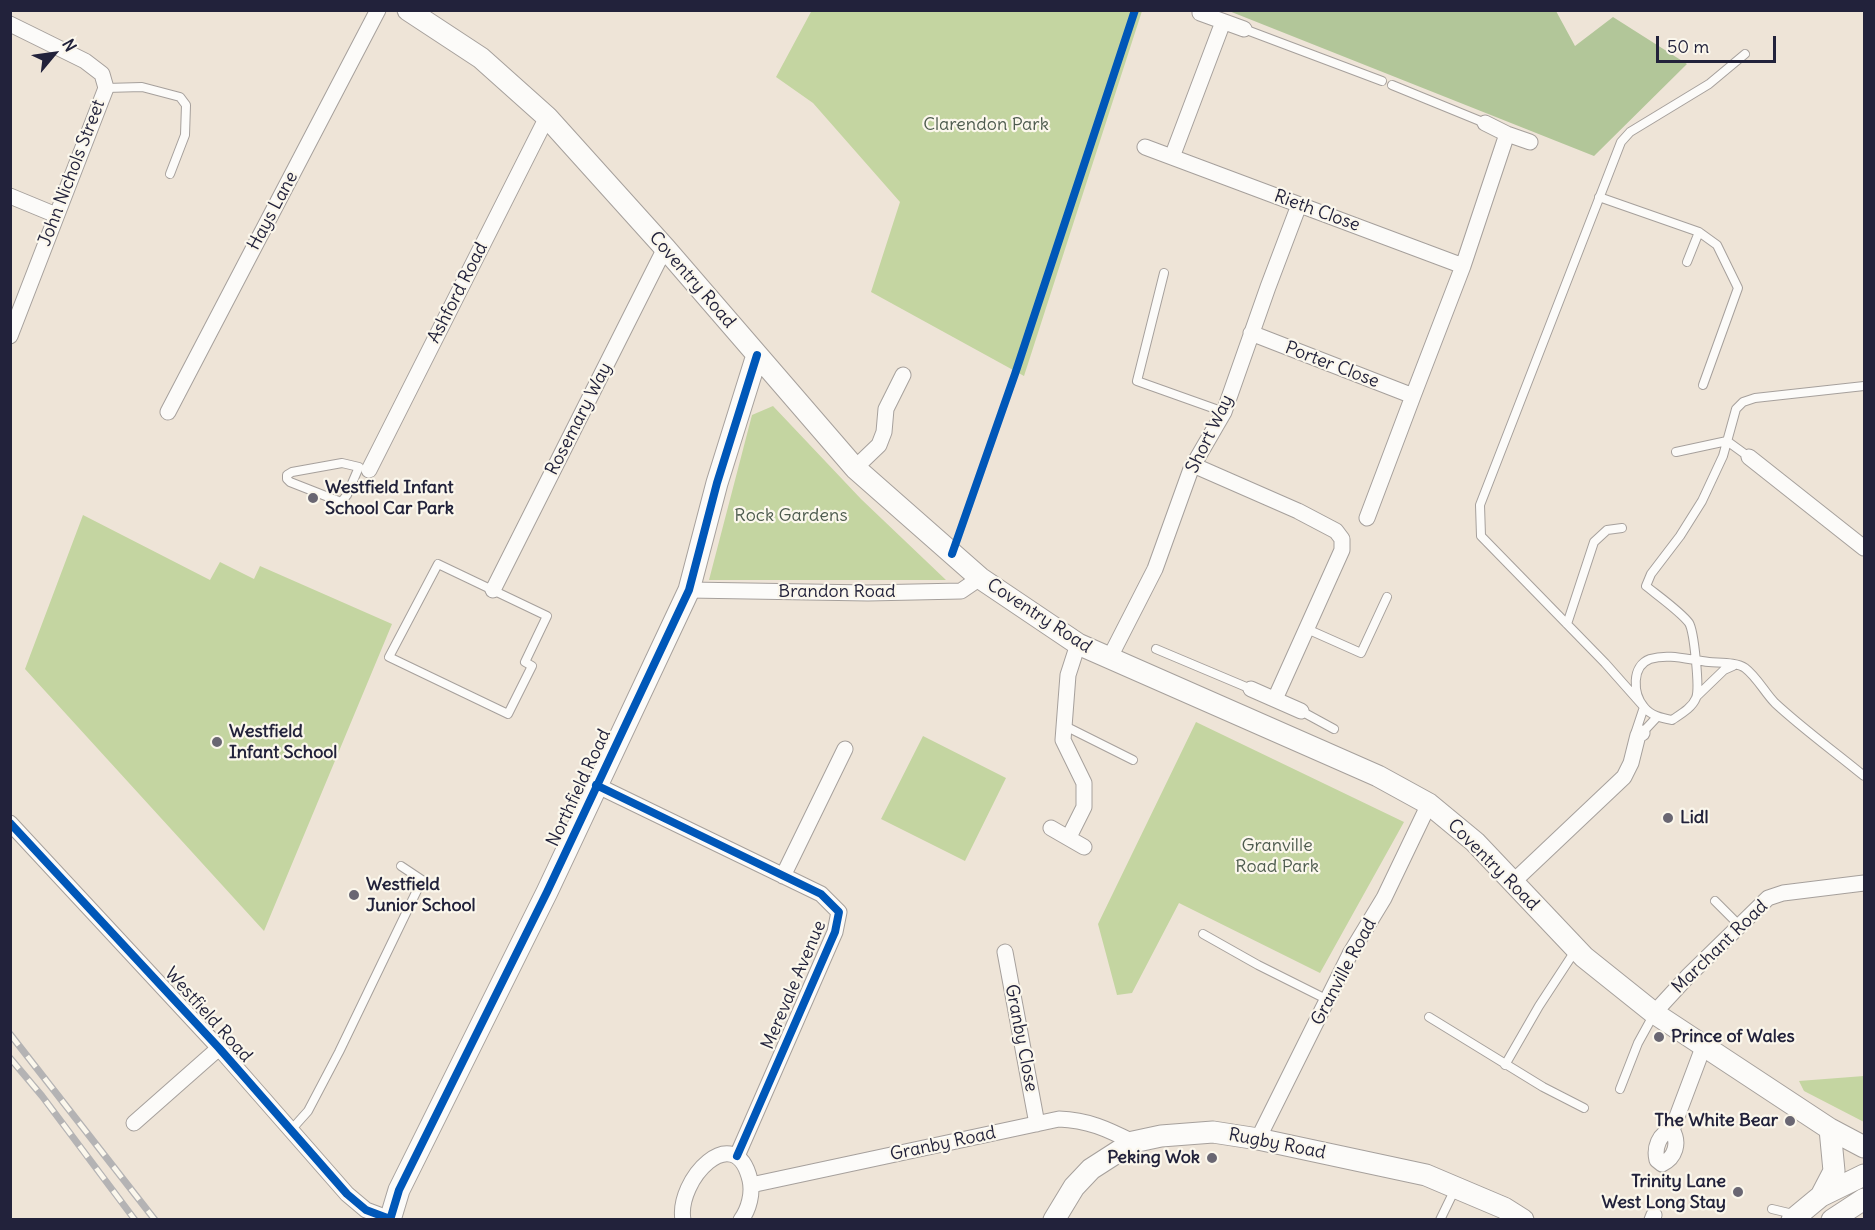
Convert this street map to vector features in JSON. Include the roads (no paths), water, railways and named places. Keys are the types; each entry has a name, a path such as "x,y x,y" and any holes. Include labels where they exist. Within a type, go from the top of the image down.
{"main road":[{"name":"Coventry Road","path":"408,10 481,58 547,117 665,248 855,468 980,578 1078,644 1378,776 1429,804 1475,842 1576,949 1654,1013 1830,1128 1864,1147"},
{"name":"Northfield Road","path":"390,1219 399,1190 547,892 689,591 736,416 757,355"},
{"path":"1821,1196 1834,1171 1830,1128"},
{"name":"Rugby Road","path":"1054,1220 1074,1187 1091,1169 1133,1142 1161,1136 1213,1132 1258,1138 1426,1175 1504,1208 1523,1220"},
{"path":"1795,1218 1821,1196 1864,1174"},
{"path":"1832,1220 1864,1199"}],"street":[{"name":"Hays Lane","path":"168,412 378,10"},
{"path":"1197,12 1244,29"},
{"path":"1172,157 1223,22"},
{"name":"John Nichols Street","path":"10,24 85,61 102,74 106,88 11,333"},
{"name":"Ashford Road","path":"361,471 547,117"},
{"path":"1485,123 1530,142"},
{"path":"1366,518 1463,266 1507,134"},
{"name":"Rieth Close","path":"1144,147 1463,266"},
{"path":"10,196 56,215"},
{"name":"Short Way","path":"1109,659 1155,569 1193,465 1224,412 1299,205"},
{"name":"Rosemary Way","path":"493,590 665,248"},
{"name":"Porter Close","path":"1251,333 1413,396"},
{"path":"855,468 879,445 884,432 886,409 903,375"},
{"path":"1749,457 1864,548"},
{"path":"1193,465 1298,510 1336,531 1342,538 1342,550 1275,699"},
{"name":"Brandon Road","path":"689,591 868,593 961,591 980,578"},
{"path":"1069,837 1084,807 1084,783 1064,741 1068,675 1078,644"},
{"path":"1251,689 1301,711"},
{"path":"1513,882 1624,777 1631,763 1639,733"},
{"path":"783,876 845,749"},
{"name":"Merevale Avenue","path":"596,785 821,894 839,912 835,932 737,1156"},
{"name":"Granville Road","path":"1258,1138 1350,954 1384,898 1429,804"},
{"name":"Westfield Road","path":"10,823 219,1048 347,1194 366,1210 390,1219"},
{"path":"1050,828 1069,837 1084,848"},
{"name":"Marchant Road","path":"1654,1013 1738,925 1768,898 1864,883"},
{"name":"Granby Close","path":"1005,952 1037,1124"},
{"path":"1672,1130 1704,1045"},
{"path":"134,1123 219,1048"},
{"name":"Granby Road","path":"751,1185 1059,1119 1079,1120 1100,1126 1133,1142"},
{"path":"683,1220 686,1192 694,1176 706,1162 722,1154 737,1156 746,1164 751,1185 750,1200 741,1220"}],"lane":[{"path":"1244,29 1382,81"},
{"path":"1734,665 1724,670 1697,696 1690,707 1672,720 1657,717 1644,707 1605,663 1481,536 1480,505 1621,142 1630,132 1709,84 1745,54"},
{"path":"1392,85 1485,123"},
{"path":"106,88 142,87 159,90 180,97 186,105 185,135 170,174"},
{"path":"1599,197 1699,232 1717,245 1738,288 1703,385"},
{"path":"1687,262 1699,232"},
{"path":"1164,273 1137,381 1224,412"},
{"path":"1697,696 1695,660 1689,624 1646,586 1651,574 1680,536 1702,501 1723,456 1736,409 1743,402 1755,398 1864,386"},
{"path":"1676,452 1727,441 1749,457"},
{"path":"342,463 361,471 341,502 290,483 287,479 292,472 342,463"},
{"path":"1567,624 1594,542 1607,530 1622,528"},
{"path":"438,564 493,590 547,616 525,662 532,666 508,714 389,657 438,564"},
{"path":"1307,629 1361,653 1387,597"},
{"path":"1156,649 1251,689"},
{"path":"1639,733 1644,707 1635,691 1636,675 1641,661 1667,656 1734,665 1744,668 1774,702 1864,776"},
{"path":"1301,711 1334,729"},
{"path":"1639,733 1657,717"},
{"path":"1065,726 1133,760"},
{"path":"291,1130 308,1111 339,1052 422,880 401,866"},
{"path":"1715,901 1738,925"},
{"path":"1203,933 1258,965 1328,1000"},
{"path":"1505,1065 1539,1006 1576,949"},
{"path":"1620,1089 1638,1043 1654,1013"},
{"path":"1429,1017 1505,1065 1584,1108"},
{"path":"1440,1220 1456,1188"},
{"path":"1772,1209 1795,1218"}],"railway":[{"path":"10,1034 155,1220"},
{"path":"10,1058 42,1096 135,1220"}],"place":[{"name":"Westfield Infant School Car Park","path":"313,498"},
{"name":"Westfield Infant School","path":"217,742"},
{"name":"Lidl","path":"1668,818"},
{"name":"Westfield Junior School","path":"354,895"},
{"name":"Prince of Wales","path":"1659,1037"},
{"name":"The White Bear","path":"1790,1121"},
{"name":"Peking Wok","path":"1212,1158"},
{"name":"Trinity Lane West Long Stay","path":"1738,1192"}],"park label":[{"name":"Clarendon Park","path":"986,125"},
{"name":"Rock Gardens","path":"791,516"},
{"name":"Granville Road Park","path":"1277,856"}]}
